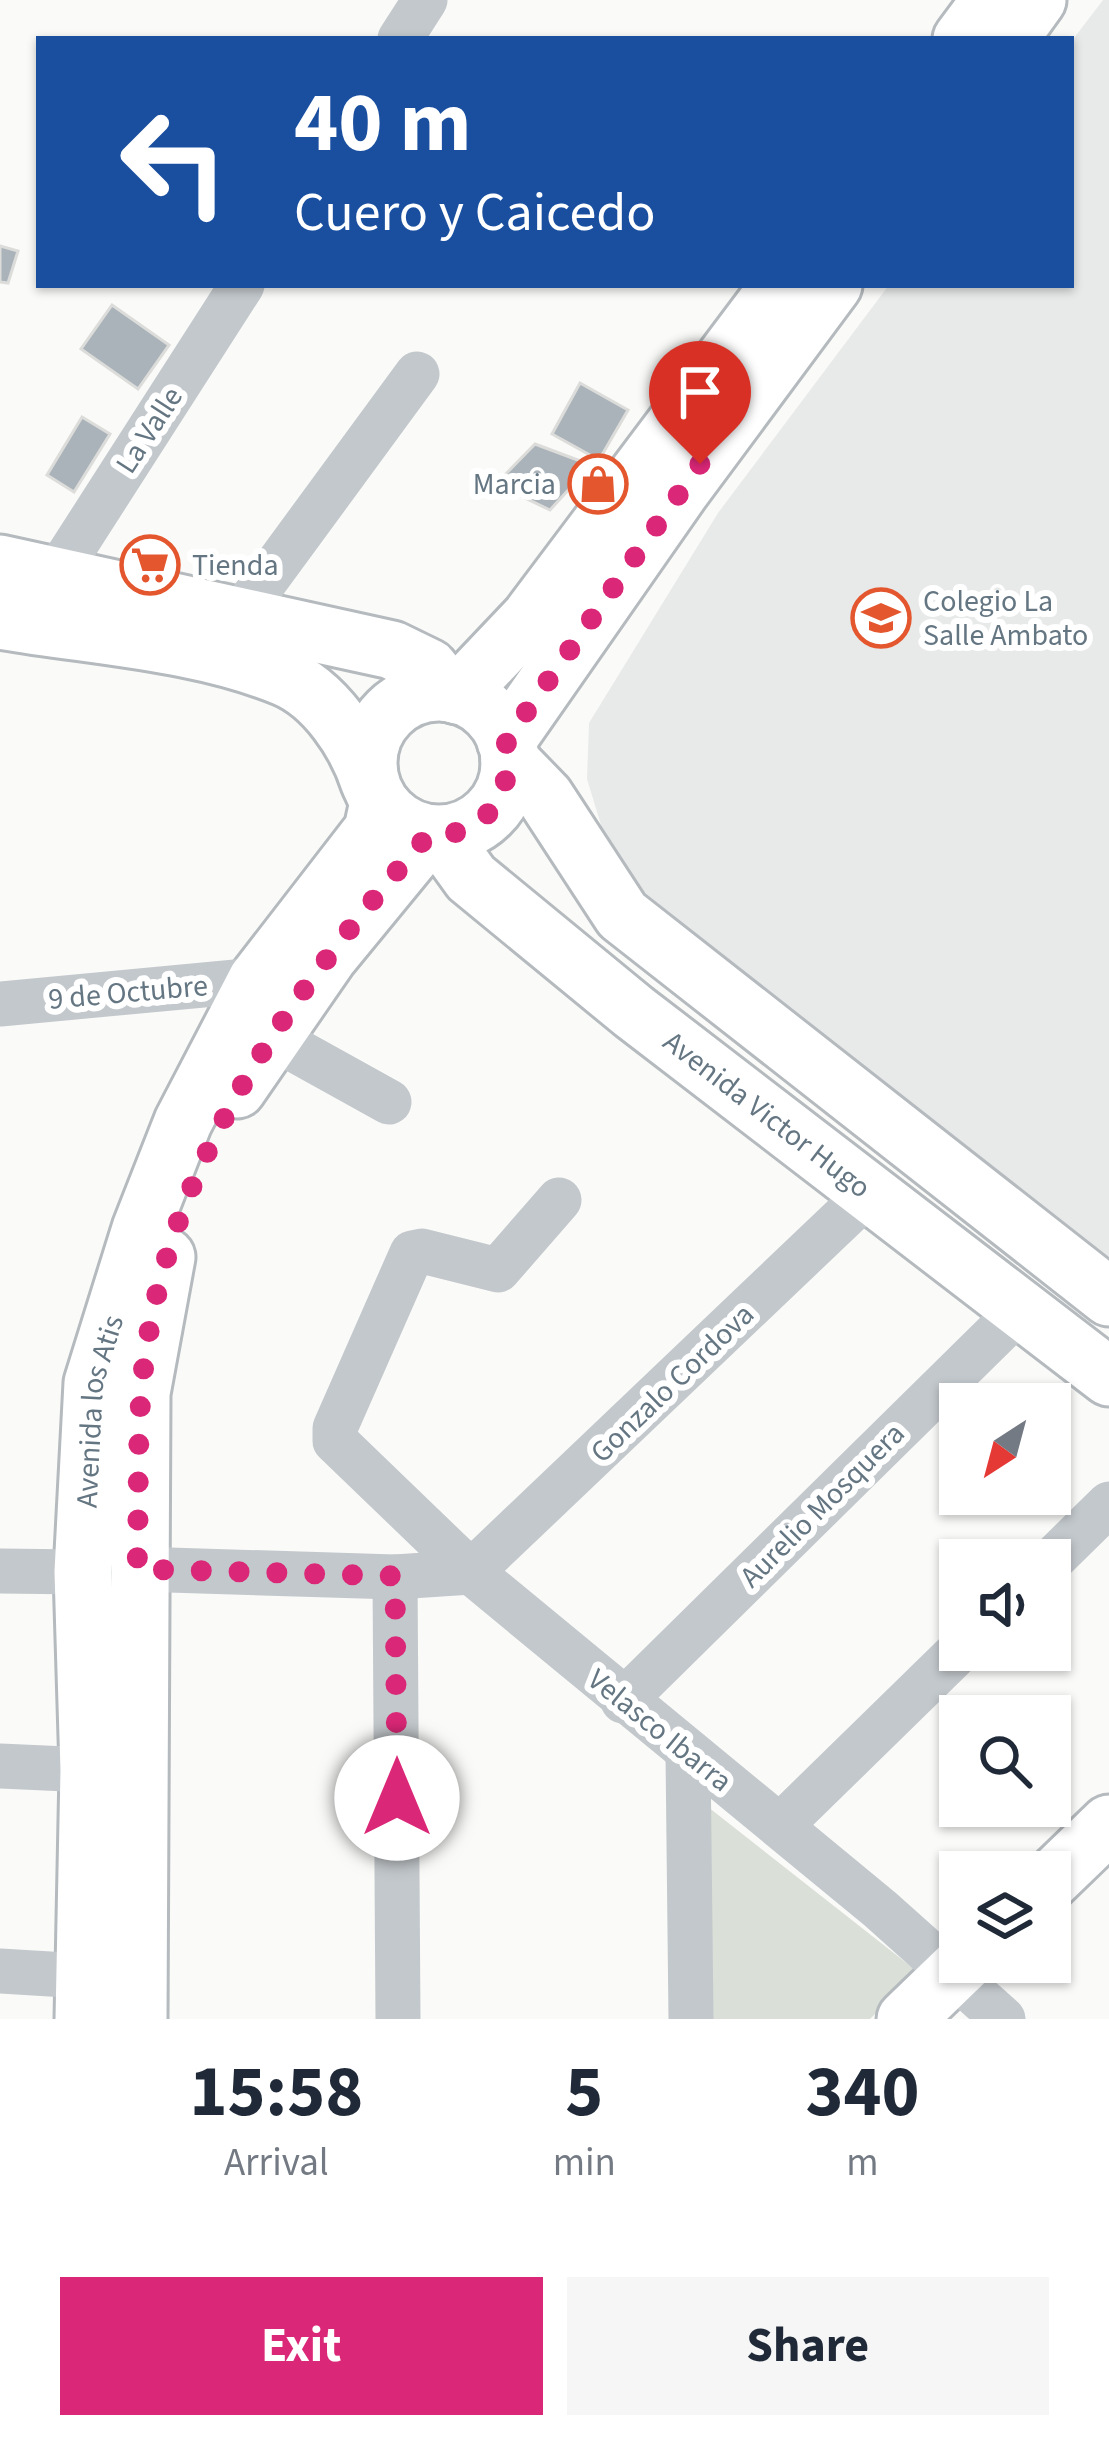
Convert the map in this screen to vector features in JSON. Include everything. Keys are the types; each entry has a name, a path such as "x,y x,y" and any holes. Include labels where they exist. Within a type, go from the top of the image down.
{"main road":[{"path":"964,36 991,0"},
{"path":"1011,36 1037,0"},
{"name":"Avenida los Atis","path":"138,2019 110,1571 93,1383 141,1229 183,1121 257,980 373,830 374,792 368,759 385,716 404,701 453,694 530,618 778,288"},
{"name":"Avenida los Atis","path":"83,1997 89,1771 110,1571 162,1270 192,1179 270,1036 435,835 482,820 508,784 508,751 681,490 831,288"},
{"path":"0,564 392,650 429,668 453,694 496,721 508,751 545,797 622,915 1109,1298"},
{"path":"0,620 221,658 288,679 333,716 361,753 374,792 400,823 435,835"},
{"name":"Avenida Victor Hugo","path":"435,835 471,878 1109,1376"},
{"path":"906,2019 943,1983"}],"street":[{"path":"402,36 425,0"},
{"name":"La Valle","path":"56,575 240,288"},
{"path":"242,614 417,374"},
{"name":"9 de Octubre","path":"2,1013 257,980"},
{"path":"270,1036 389,1102"},
{"name":"Gonzalo Cordova","path":"471,1572 870,1192"},
{"name":"Velasco Ibarra","path":"559,1199 498,1270 422,1251 412,1253 334,1428 342,1453 471,1572 623,1701 939,1952"},
{"name":"Aurelio Mosquera","path":"623,1701 1020,1310"},
{"path":"1071,1541 1109,1504"},
{"path":"0,1570 395,1576 471,1572"},
{"path":"395,1576 398,2019"},
{"path":"780,1826 939,1671"},
{"path":"688,1754 691,2019"},
{"path":"0,1766 89,1771"},
{"path":"0,1971 83,1997"},
{"name":"Velasco Ibarra","path":"972,1983 1003,2019"}],"shaded area":[{"name":"Colegio La Salle Ambato","path":"1103,0 1109,0 1109,1263 647,904 605,838 587,779 589,723 718,513 887,288 1074,288 1074,38"},
{"path":"708,1807 918,1972 870,2019 705,2019"}],"building":[{"path":"0,246 18,251 8,283 0,282"},
{"path":"112,305 169,345 138,389 81,349"},
{"path":"580,383 628,410 599,460 552,434"},
{"path":"82,417 110,434 74,492 47,475"},
{"path":"535,444 591,465 550,510 496,484"}],"place":[{"name":"Marcia","path":"598,484"},
{"name":"Tienda","path":"150,565"},
{"name":"Colegio La Salle Ambato","path":"881,618"}],"route":[{"path":"397,1798 395,1576 137,1569 141,1393 162,1270 192,1179 239,1085 270,1036 376,895 429,834 463,831 498,803 508,784 506,741 700,464"}]}
